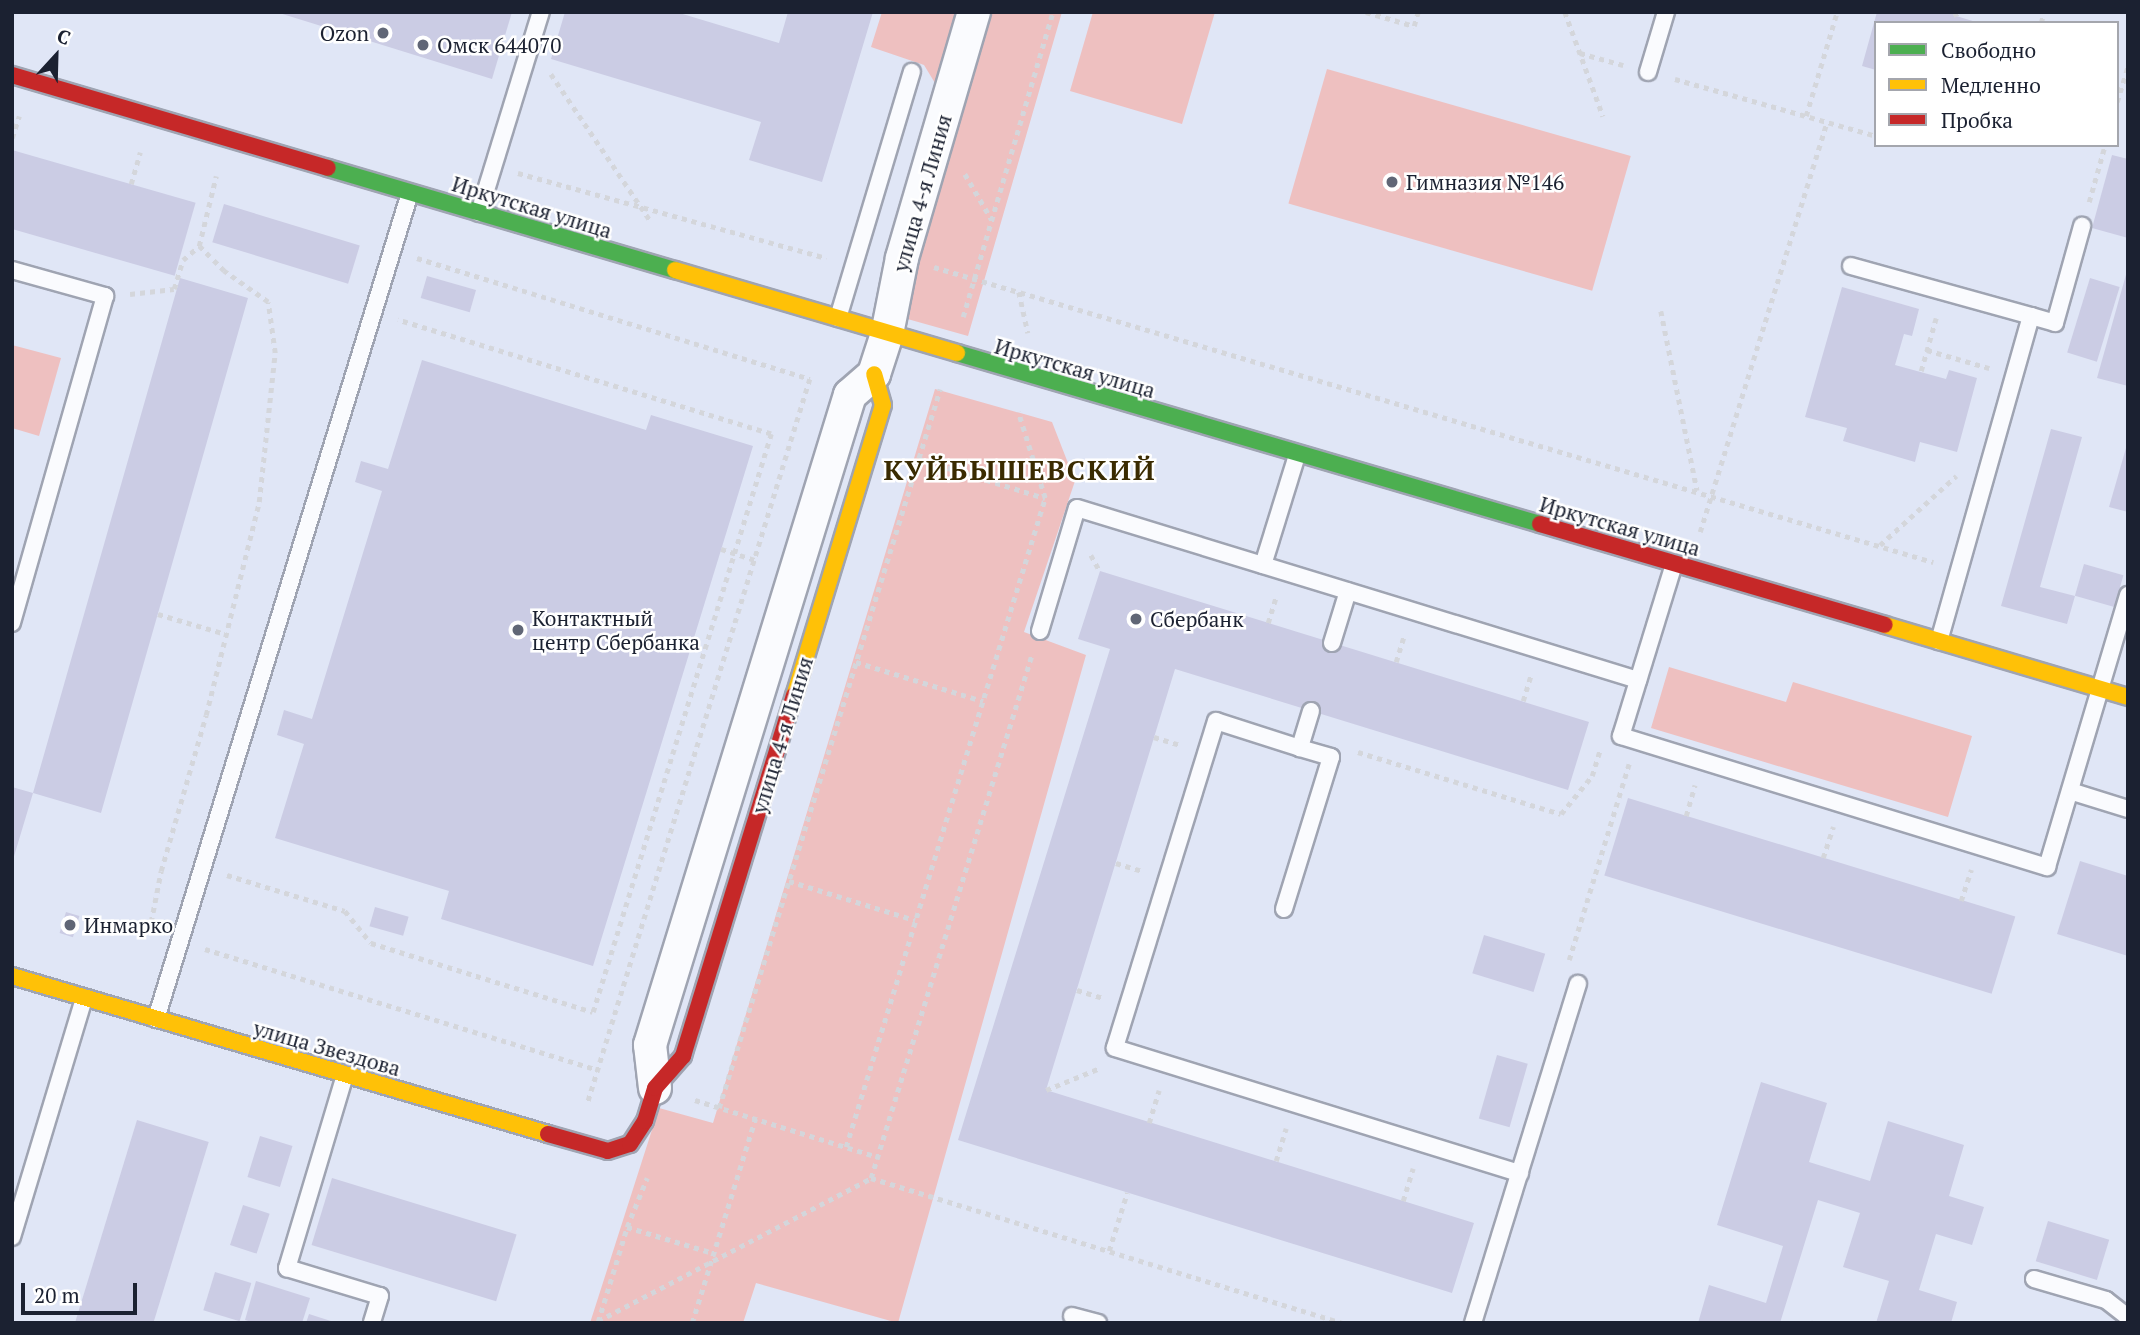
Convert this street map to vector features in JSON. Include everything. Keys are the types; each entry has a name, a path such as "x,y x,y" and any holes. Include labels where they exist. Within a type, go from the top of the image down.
{"street":[{"name":"улица 4-я Линия","path":"630,1144 645,1121 655,1088 650,1045 850,395 874,374 887,334 902,258 974,12"},
{"name":"Иркутская улица","path":"12,75 1297,455 2128,696"},
{"name":"улица Звездова","path":"12,976 608,1151 630,1144"}],"lane":[{"path":"479,213 541,12"},
{"path":"1648,72 1667,12"},
{"path":"838,319 912,72"},
{"path":"156,1019 411,193"},
{"path":"1851,266 2055,323 2082,226"},
{"path":"12,270 105,296 12,623"},
{"path":"1939,641 2031,316"},
{"path":"1263,565 1297,455"},
{"path":"1040,631 1077,508 1638,680"},
{"path":"1674,564 1621,736 2047,867 2128,595"},
{"path":"1332,643 1348,591"},
{"path":"1300,748 1311,711"},
{"path":"1284,909 1331,757 1216,721 1115,1048 1520,1173"},
{"path":"2070,791 2128,809"},
{"path":"1473,1323 1578,984"},
{"path":"13,1233 85,998"},
{"path":"345,1075 287,1268 380,1296 372,1323"},
{"path":"2034,1279 2106,1300 2128,1317"},
{"path":"1072,1316 1098,1323"}],"path":[{"path":"719,1108 975,279 1053,12"},
{"path":"1366,12 1414,26 1418,12"},
{"path":"1565,12 1603,116"},
{"path":"1806,116 1837,12"},
{"path":"1953,15 1960,12"},
{"path":"531,44 656,229"},
{"path":"1580,52 1874,135"},
{"path":"2119,95 2128,65"},
{"path":"12,138 19,116"},
{"path":"1712,495 1827,122"},
{"path":"105,296 174,289 183,260 199,246 225,138"},
{"path":"2082,226 2104,147"},
{"path":"131,184 140,151"},
{"path":"494,166 854,265"},
{"path":"199,246 224,271 268,302 275,353 259,502 161,871 149,932 598,1070 810,379 393,251"},
{"path":"902,258 1959,570"},
{"path":"1019,292 1029,338"},
{"path":"1921,371 1943,292"},
{"path":"1661,311 1697,491"},
{"path":"203,867 345,911 372,943 593,1012 771,434 374,312"},
{"path":"846,1147 1045,498 1015,401"},
{"path":"919,459 1045,498"},
{"path":"1879,546 1959,473"},
{"path":"721,549 755,560"},
{"path":"1268,623 1274,606"},
{"path":"158,614 226,634"},
{"path":"598,1322 871,1178 1040,631"},
{"path":"1396,662 1401,645"},
{"path":"856,662 983,701"},
{"path":"1523,701 1528,684"},
{"path":"1578,984 1563,980 1636,741"},
{"path":"1355,751 1561,814 1592,776"},
{"path":"1686,816 1692,797"},
{"path":"1823,858 1830,836"},
{"path":"789,881 915,920"},
{"path":"1961,901 1967,882"},
{"path":"1046,1090 1111,1063"},
{"path":"1149,1123 1162,1079"},
{"path":"694,1100 878,1157"},
{"path":"1276,1161 1290,1118"},
{"path":"692,1323 755,1119"},
{"path":"1403,1201 1416,1157"},
{"path":"871,1178 1342,1323"},
{"path":"1110,1251 1128,1193"},
{"path":"598,1322 627,1227 714,1253"}],"shaded area":[{"path":"882,12 1062,12 968,336 879,311 938,88 924,65 871,47"},
{"path":"1093,12 1215,12 1182,124 1070,91"},
{"path":"1327,69 1631,156 1592,291 1288,204"},
{"path":"12,345 61,358 39,436 12,428"},
{"path":"935,389 1052,422 1075,481 1024,632 1086,655 898,1323 756,1283 743,1323 590,1323 659,1108 713,1123"},
{"path":"1669,667 1786,702 1793,682 1972,736 1948,817 1651,728"}],"building":[{"path":"276,12 512,12 492,79"},
{"path":"565,12 676,12 779,43 788,12 873,12 822,182 749,160 761,122 551,59"},
{"path":"1877,12 1954,12 1953,15 1973,21 1874,21"},
{"path":"1874,23 1874,69 1862,66"},
{"path":"12,150 196,203 175,276 12,229"},
{"path":"2112,155 2128,159 2128,238 2092,228"},
{"path":"224,204 360,246 348,284 212,242"},
{"path":"2128,271 2128,386 2097,378"},
{"path":"427,276 476,290 470,312 421,298"},
{"path":"180,278 248,298 101,813 33,793"},
{"path":"2090,278 2120,287 2097,362 2067,353"},
{"path":"1842,287 1919,309 1912,336 1904,334 1895,365 1946,379 1949,370 1977,378 1957,452 1920,442 1915,462 1843,441 1847,428 1805,417"},
{"name":"Контактный центр Сбербанка","path":"422,360 646,430 651,415 753,446 593,966 441,919 449,891 275,838 304,744 277,735 284,710 312,719 382,491 355,482 361,461 388,469"},
{"path":"2051,429 2082,437 2040,587 2075,596 2067,624 2001,606"},
{"path":"2128,441 2128,512 2109,507"},
{"path":"2084,564 2123,575 2114,607 2075,596"},
{"path":"1100,571 1589,722 1568,790 1175,669 1046,1090 1474,1223 1452,1293 958,1140 1110,649 1078,639"},
{"path":"12,787 33,793 12,863"},
{"path":"1628,798 2015,916 1992,994 1604,875"},
{"path":"2080,861 2128,876 2128,956 2057,934"},
{"path":"375,907 409,917 403,936 369,926"},
{"name":"Инмарко","path":"66,912 79,916 73,937 60,933"},
{"path":"1484,935 1545,954 1534,992 1472,973"},
{"path":"1497,1055 1528,1064 1510,1127 1479,1118"},
{"path":"1761,1082 1827,1103 1809,1162 1870,1181 1888,1121 1964,1145 1949,1196 1984,1207 1972,1245 1936,1234 1919,1290 1957,1302 1951,1323 1876,1323 1889,1281 1843,1267 1860,1213 1818,1200 1780,1323 1698,1323 1709,1285 1766,1303 1783,1246 1717,1225"},
{"path":"137,1120 209,1142 153,1323 75,1323"},
{"path":"260,1136 293,1146 280,1187 247,1177"},
{"path":"332,1178 517,1234 496,1301 312,1245"},
{"path":"243,1205 270,1214 257,1254 230,1245"},
{"path":"2048,1221 2109,1240 2097,1280 2036,1261"},
{"path":"215,1272 251,1283 240,1321 203,1310"},
{"path":"256,1281 310,1298 302,1323 255,1323 245,1320"},
{"path":"309,1314 334,1322 334,1323 306,1323"}],"traffic: fast":[{"path":"328,168 675,270"},
{"path":"957,353 1540,524"}],"traffic: slow":[{"path":"675,270 957,353"},
{"path":"794,696 883,405 874,374"},
{"path":"1885,625 2128,697"},
{"path":"12,976 548,1134"}],"traffic: jam":[{"path":"12,75 328,168"},
{"path":"1540,524 1885,625"},
{"path":"548,1134 608,1151 630,1144 645,1121 655,1088 683,1056 794,696"}],"place":[{"name":"Ozon","path":"383,33"},
{"name":"Омск 644070","path":"423,45"},
{"name":"Гимназия №146","path":"1392,182"},
{"name":"Сбербанк","path":"1136,619"},
{"name":"Контактный центр Сбербанка","path":"518,630"},
{"name":"Инмарко","path":"70,925"}],"district":[{"name":"КУЙБЫШЕВСКИЙ","path":"1020,470"}]}
